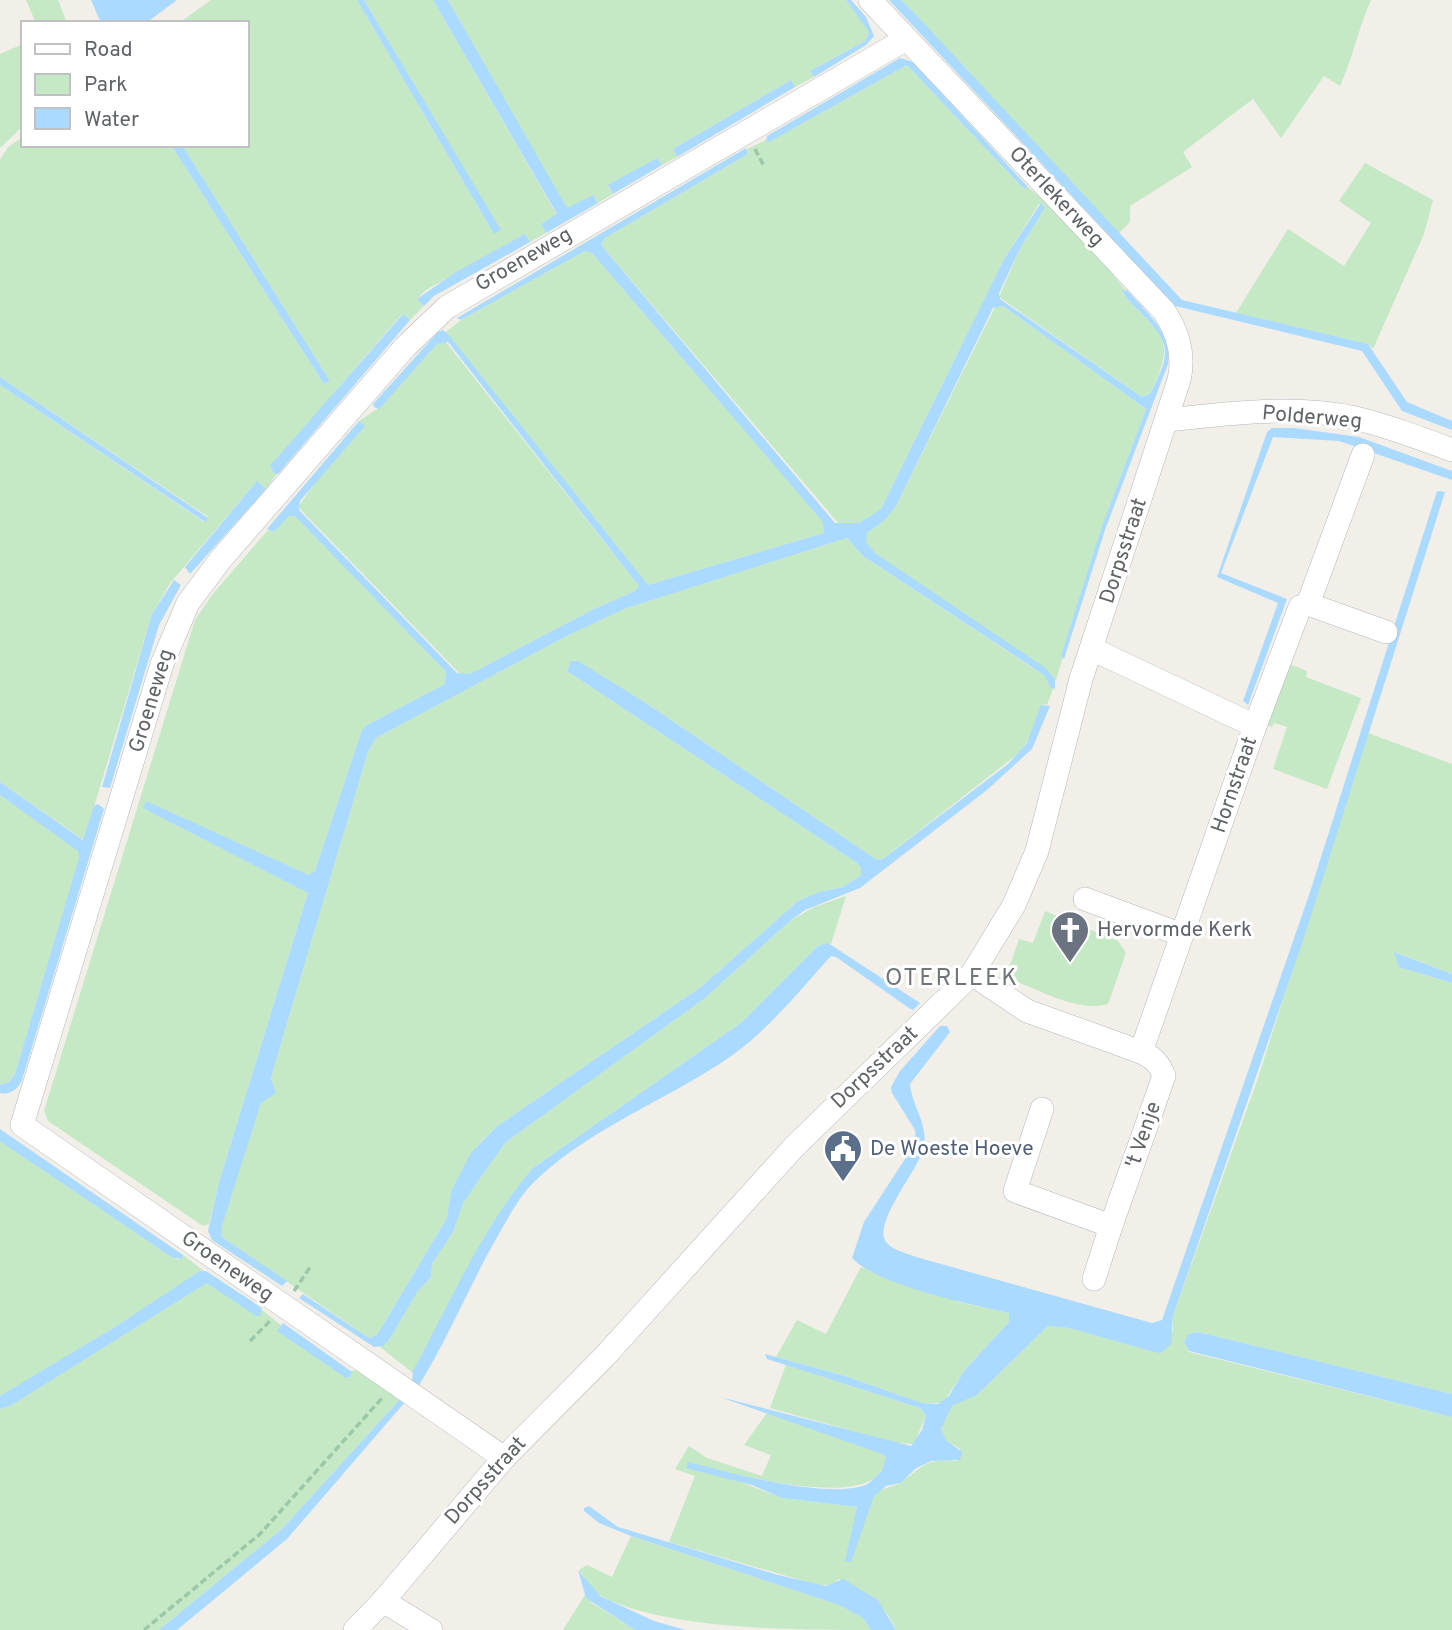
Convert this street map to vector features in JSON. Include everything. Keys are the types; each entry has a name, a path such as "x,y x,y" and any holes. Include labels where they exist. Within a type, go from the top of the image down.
{"street":[{"name":"Oterlekerweg","path":"870,0 1164,311 1173,325 1182,356 1182,369 1168,420"},
{"name":"Groeneweg","path":"504,1458 22,1125 175,629 188,603 221,559 405,347 447,307 906,39"},
{"name":"Polderweg","path":"1168,420 1282,412 1339,416 1409,434 1452,450"},
{"name":"Dorpsstraat","path":"355,1630 383,1601 504,1458 605,1356 840,1100 948,1000 972,974 1014,905 1037,851 1075,700 1168,420"},
{"path":"1308,604 1363,455"},
{"path":"1255,726 1300,607 1308,604 1387,632"},
{"name":"Hornstraat","path":"1091,649 1255,726 1141,1052"},
{"path":"1084,899 1182,935"},
{"name":"'t Venje","path":"972,974 1027,1011 1154,1058 1164,1076 1111,1226"},
{"path":"1042,1109 1016,1191 1111,1226 1094,1279"},
{"path":"383,1601 431,1630"}],"path":[{"path":"144,1630 260,1534 397,1382"}],"green space":[{"path":"26,0 58,0 66,21 35,21"},
{"path":"211,0 357,0 494,234 500,230 364,0 433,0 557,215 541,224 546,233 530,242 525,234 426,290 417,299 424,306 410,320 402,314 333,394 266,489 257,481 171,582 152,614 84,840 0,782 0,385 204,522 208,517 0,377 0,160 8,147 21,138 21,147 172,147 324,384 330,381 183,147 248,147 248,21 182,21"},
{"path":"448,0 846,0 869,31 865,41 810,71 814,77 795,87 791,80 673,149 677,157 662,165 657,158 608,186 613,194 598,203 593,195 567,209"},
{"path":"901,0 1371,0 1340,86 1324,76 1281,138 1253,99 1183,152 1192,167 1130,206 1130,222 1119,233"},
{"path":"21,45 21,128 0,148 0,54"},
{"path":"907,65 1024,189 1028,187 1091,249 1125,290 1122,293 1155,328 1164,347 1163,359 1150,394 1142,397 999,297 1021,247 1045,208 1039,204 1004,259 881,509 859,523 839,524 601,245 605,238 748,154 747,149 805,122"},
{"path":"1365,163 1433,200 1424,234 1373,349 1368,344 1236,313 1288,229 1344,266 1371,223 1339,201"},
{"path":"585,251 592,253 824,522 824,533 648,585 446,332 461,320"},
{"path":"996,305 1003,306 1146,409 1101,529 1056,680 875,553 865,542 867,533 885,520 896,506"},
{"path":"445,341 639,586 635,591 594,609 470,674 461,675 298,507 359,421 377,409 437,344"},
{"path":"289,516 295,516 446,672 445,684 362,730 315,871 309,875 146,802 144,808 308,893 219,1182 209,1224 203,1226 48,1121 44,1111 195,620 212,595 268,530 274,532"},
{"path":"847,538 863,556 1045,676 1053,689 1047,705 1043,704 1029,739 1019,753 883,859 877,860 649,705 574,660 567,671 857,863 861,868 861,875 843,887 819,892 798,901 701,987 496,1127 477,1146 451,1191 447,1218 377,1335 369,1338 222,1237 220,1229 261,1103 275,1090 271,1078 368,752 376,738 563,638 624,609"},
{"path":"1287,663 1307,671 1306,677 1361,698 1327,789 1273,769 1287,727 1274,723 1272,727 1264,724"},
{"path":"1368,733 1452,764 1452,974 1395,952 1399,967 1452,983 1452,1394 1198,1332 1188,1334 1184,1342 1189,1352 1452,1417 1452,1630 896,1630 880,1605 858,1588 839,1579 832,1585 818,1585 669,1542 695,1476 675,1469 689,1446 707,1458 762,1476 771,1455 744,1445 767,1413 875,1450 886,1457 878,1475 859,1485 832,1488 799,1486 733,1474 688,1462 782,1498 857,1507 846,1561 861,1518 874,1495 900,1483 927,1464 957,1461 960,1449 946,1440 941,1429 952,1406 977,1395 1048,1326 1069,1328 1154,1352 1173,1330 1173,1316 1257,1081"},
{"path":"0,795 79,851 79,859 15,1074 9,1082 0,1085"},
{"path":"846,896 831,944 818,946 741,1023 533,1168 480,1246 413,1373 380,1347 389,1340 418,1291 431,1277 432,1264 453,1232 463,1203 505,1143 705,998 790,921 814,907"},
{"path":"1045,911 1118,941 1126,953 1108,1004 1096,1006 1070,1002 1006,977 1019,939 1033,943"},
{"path":"0,1141 173,1258 179,1260 183,1255 204,1271 16,1389 0,1396"},
{"path":"861,1267 959,1302 1009,1313 1009,1322 964,1371 943,1403 922,1403 845,1376 776,1357 797,1320 826,1334"},
{"path":"207,1283 262,1310 346,1378 350,1377 351,1371 363,1369 402,1397 282,1529 159,1630 0,1630 0,1409 12,1405"},
{"path":"786,1365 920,1408 926,1415 914,1444 896,1443 770,1408"},
{"path":"631,1536 839,1605 863,1618 871,1630 726,1625 688,1621 620,1605 594,1592 579,1570 587,1565 612,1577"},
{"path":"585,1595 592,1603 635,1630 563,1630"}],"water":[{"path":"91,0 177,0 149,21 100,21"},
{"path":"357,0 364,0 501,230 494,234"},
{"path":"433,0 448,0 567,208 593,195 598,203 546,233 541,224 557,214"},
{"path":"846,0 851,0 866,17 874,36 866,45 814,77 810,71 865,41 869,32"},
{"path":"889,0 901,0 918,17 1182,300 1368,344 1407,402 1452,421 1452,430 1402,411 1362,351 1175,306"},
{"path":"900,58 913,62 1028,187 1024,189 907,65 769,142 766,141 767,136"},
{"path":"791,80 795,87 677,157 673,149"},
{"path":"172,147 183,147 330,381 324,384"},
{"path":"746,148 748,154 605,238 601,245 835,523 859,523 881,509 1004,259 1041,203 1045,208 1021,247 999,293 1000,299 1142,397 1150,394 1162,369 1165,350 1151,323 1122,291 1127,290 1162,333 1166,342 1168,364 1105,530 1064,659 1061,656 1101,529 1146,409 1003,306 993,308 896,506 885,520 867,533 866,542 875,553 1044,667 1055,679 1055,689 1050,687 1045,676 863,556 847,538 624,609 563,638 376,738 368,752 271,1078 276,1093 261,1103 221,1229 222,1237 287,1281 282,1286 212,1240 208,1231 219,1182 308,893 143,808 146,801 309,875 315,871 362,730 445,684 446,672 295,516 289,516 274,532 267,529 359,421 365,426 300,501 299,510 457,673 470,674 594,609 635,591 639,586 448,342 437,344 379,409 374,407 373,404 438,332 443,330 449,335 648,585 824,533 823,522 592,253 585,251 461,320 457,318"},
{"path":"657,158 662,165 613,194 608,185"},
{"path":"525,234 530,242 434,296 424,306 417,299 456,272"},
{"path":"403,314 410,320 278,474 275,474 270,466"},
{"path":"0,377 208,518 205,522 0,385"},
{"path":"1272,428 1294,428 1359,437 1452,471 1452,480 1339,441 1273,437 1221,573 1287,599 1248,705 1243,701 1278,603 1217,577 1267,432"},
{"path":"257,481 266,489 190,574 185,567"},
{"path":"1437,491 1445,492 1303,941 1173,1316 1171,1344 1161,1353 1154,1352 1069,1328 1048,1326 977,1395 952,1406 941,1429 946,1440 962,1452 960,1460 931,1461 915,1469 901,1483 886,1486 874,1496 851,1562 845,1561 857,1507 782,1498 752,1485 686,1468 688,1462 805,1487 851,1488 868,1484 882,1471 886,1457 882,1454 720,1397 911,1446 922,1430 926,1415 920,1408 767,1359 765,1354 845,1376 922,1403 938,1404 949,1396 964,1371 1009,1322 1009,1313 903,1285 865,1268 852,1258 864,1222 916,1142 915,1130 891,1087 900,1071 940,1026 947,1026 950,1032 910,1084 924,1130 924,1147 890,1211 885,1224 884,1235 887,1243 916,1257 1152,1323 1162,1320 1310,892"},
{"path":"174,580 181,585 159,625 110,788 102,787 152,614"},
{"path":"571,661 578,661 649,705 877,860 883,859 1008,764 1027,743 1041,705 1050,706 1032,749 987,790 860,888 805,910 705,998 505,1143 463,1203 453,1232 432,1264 431,1277 418,1291 389,1340 383,1346 374,1347 299,1298 303,1294 369,1338 377,1335 447,1218 451,1191 471,1153 496,1127 701,987 798,901 819,892 843,887 861,875 861,868 857,863 567,671"},
{"path":"0,782 83,840 94,806 98,804 104,809 22,1080 13,1091 7,1093 0,1093 0,1085 9,1082 15,1074 79,858 78,851 0,795"},
{"path":"828,943 920,1003 913,1010 909,1008 831,956 773,1020 734,1054 579,1146 533,1183 519,1200 500,1232 418,1387 412,1383 413,1371 482,1240 533,1168 741,1023 818,946"},
{"path":"1394,952 1452,974 1452,983 1399,967"},
{"path":"0,1129 183,1255 182,1259 173,1258 0,1141"},
{"path":"200,1271 206,1271 262,1308 260,1316 256,1316 207,1283 12,1405 0,1409 0,1396 115,1327"},
{"path":"283,1323 352,1372 350,1377 346,1378 277,1331"},
{"path":"1198,1332 1452,1394 1452,1417 1189,1351 1184,1342 1188,1334"},
{"path":"402,1397 406,1401 287,1539 177,1630 159,1630 282,1529"},
{"path":"589,1506 618,1527 778,1575 826,1586 843,1579 878,1600 896,1630 871,1630 863,1618 839,1605 631,1536 599,1523 584,1511 584,1508"},
{"path":"578,1570 600,1596 654,1621 686,1630 635,1630 586,1598"}],"place":[{"name":"Hervormde Kerk","path":"1070,964"},
{"name":"De Woeste Hoeve","path":"843,1183"}],"district":[{"name":"OTERLEEK","path":"952,979"}]}
